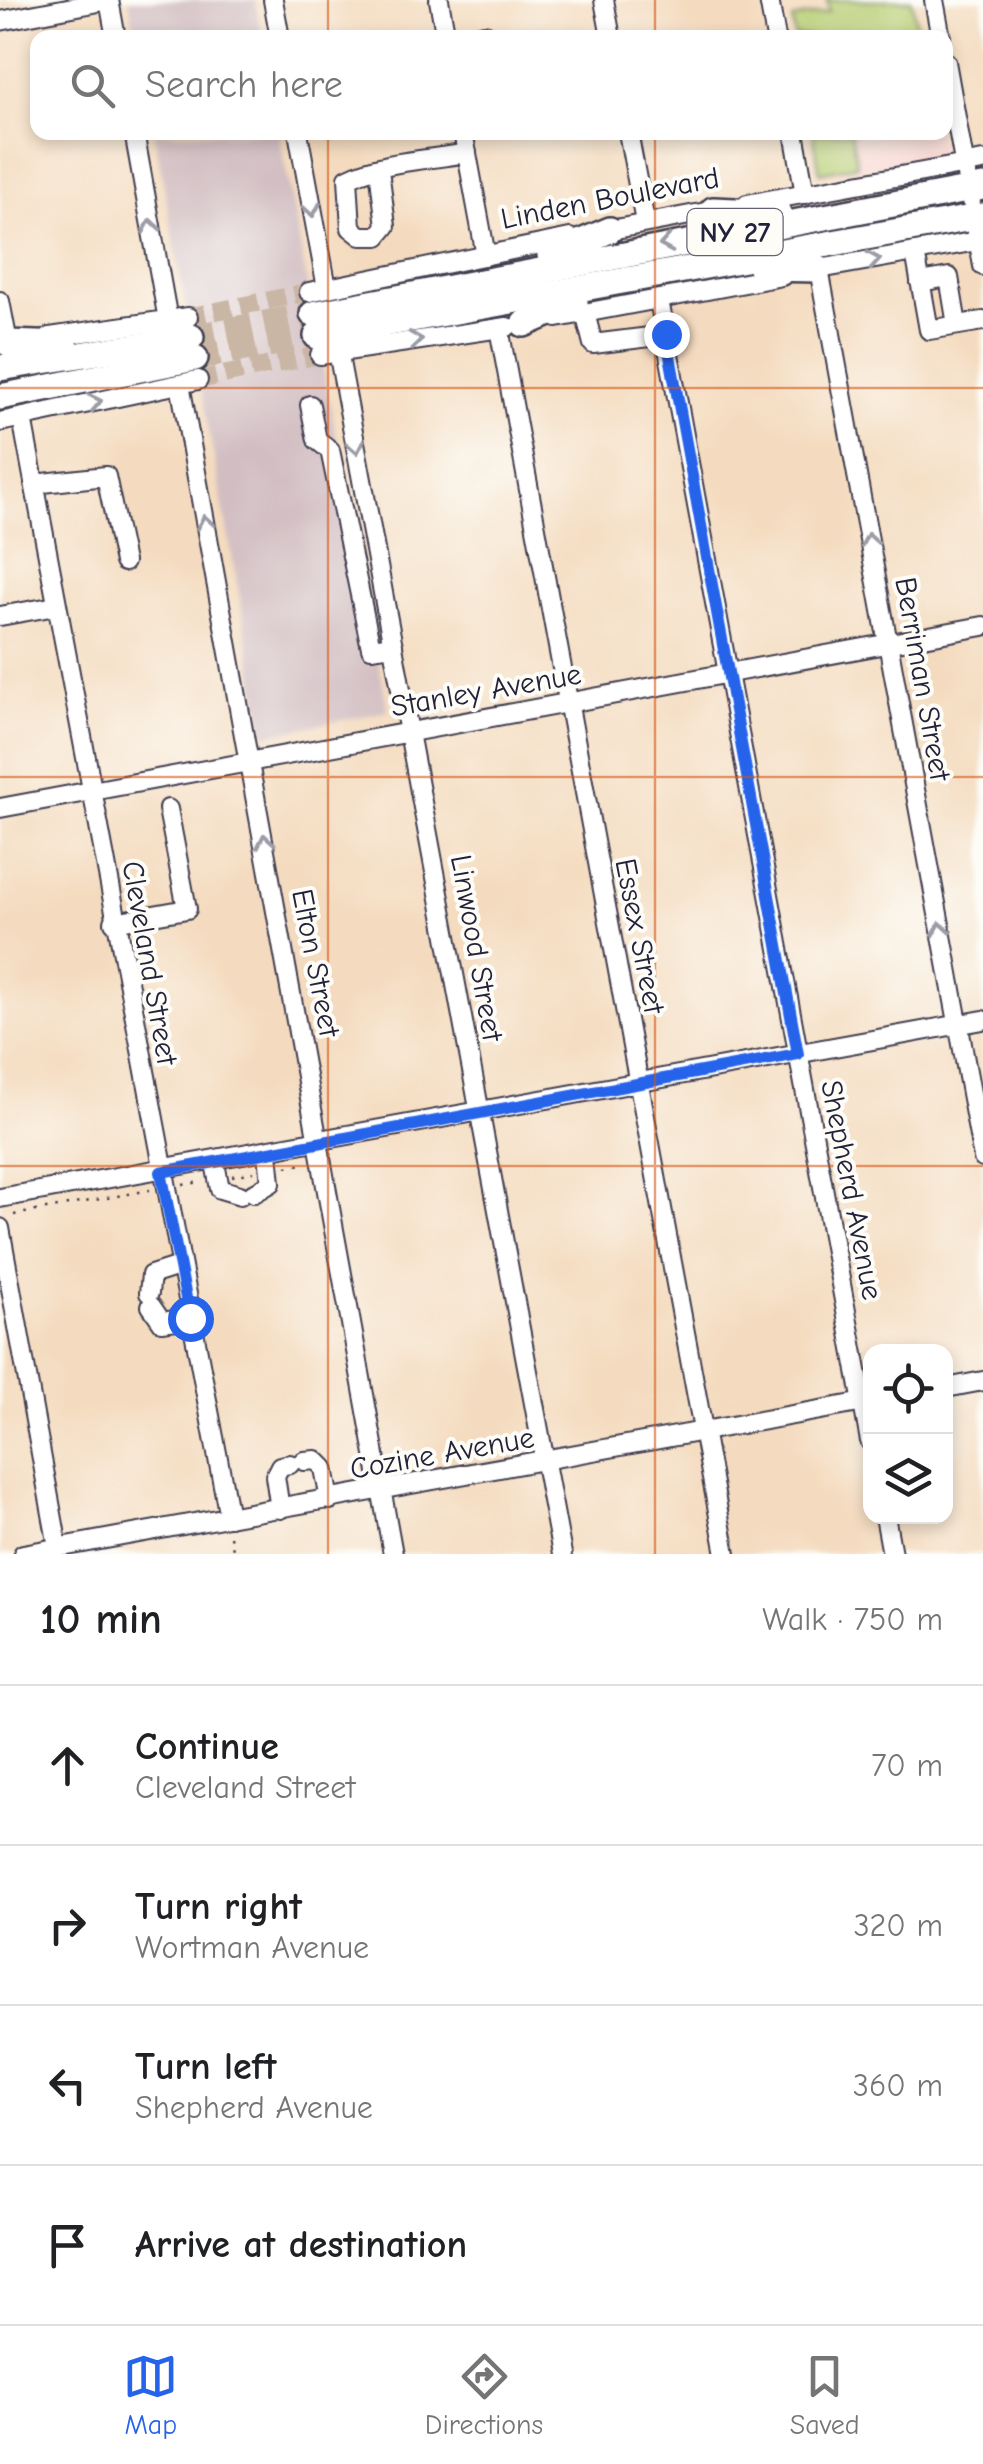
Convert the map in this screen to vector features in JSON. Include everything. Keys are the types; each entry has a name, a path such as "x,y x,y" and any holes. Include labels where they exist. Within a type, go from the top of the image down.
{"highway":[{"name":"Linden Boulevard","path":"321,323 494,266 822,216 975,175"},
{"path":"713,210 822,216"},
{"name":"NY 27","path":"321,323 620,283 711,266 980,228"},
{"path":"494,266 610,230"},
{"path":"711,266 819,270"},
{"path":"512,326 620,283"},
{"path":"4,343 190,355"},
{"path":"0,368 110,348"},
{"path":"0,397 190,355"}],"street":[{"path":"0,20 109,0 115,30"},
{"path":"273,0 279,30"},
{"path":"439,0 445,30"},
{"path":"604,0 610,30"},
{"path":"769,0 775,30"},
{"path":"934,0 940,30"},
{"path":"953,89 975,175 983,266"},
{"path":"0,422 22,418 190,355 168,320 135,140"},
{"name":"Linwood Street","path":"299,140 321,323 393,645 562,1554"},
{"path":"465,140 494,266"},
{"path":"630,140 645,222"},
{"path":"795,140 805,194"},
{"path":"379,169 467,152"},
{"name":"Linden Boulevard","path":"610,230 805,194 975,175"},
{"path":"321,323 512,326 914,252 980,228"},
{"path":"914,252 929,330 983,320"},
{"name":"Berriman Street","path":"819,270 983,1158"},
{"path":"920,282 949,277 958,325"},
{"path":"0,300 4,343 168,320"},
{"name":"Shepherd Avenue","path":"659,300 798,1054 863,1382"},
{"path":"585,313 592,344 666,334"},
{"name":"Essex Street","path":"512,326 568,702 726,1554"},
{"name":"Elton Street","path":"190,355 250,762 322,1143 393,1554"},
{"path":"310,404 317,440 330,450 371,648 393,645"},
{"name":"Cleveland Street","path":"22,418 157,1181 180,1266 230,1527"},
{"path":"34,484 106,476 124,562"},
{"path":"0,616 56,606"},
{"name":"Stanley Avenue","path":"0,808 983,626"},
{"path":"114,922 187,909 168,808"},
{"path":"0,1198 216,1171 269,1161 322,1143 983,1020"},
{"path":"216,1171 222,1192 247,1194 269,1186 269,1161"},
{"path":"7,1222 58,1547"},
{"path":"180,1266 151,1275 150,1300 162,1322 190,1318"},
{"path":"953,1387 983,1381"},
{"name":"Cozine Avenue","path":"22,1554 230,1527 280,1508 863,1403"},
{"path":"280,1508 275,1476 280,1466 297,1462 316,1460 324,1468 330,1500"},
{"path":"886,1524 892,1554"}],"path":[{"path":"177,1186 216,1171 269,1161 312,1163"},
{"path":"7,1222 157,1181"},
{"path":"230,1527 234,1554"}],"shaded area":[{"path":"129,0 255,0 261,30 135,30"},
{"path":"155,140 280,140 388,711 265,735"},
{"path":"814,140 940,140 943,154 821,176"}],"green space":[{"path":"827,0 912,0 918,30 794,30 792,19 829,12"},
{"path":"814,140 852,140 857,165 820,173"}],"tunnel":[{"path":"188,317 309,292"},
{"path":"191,337 313,314"},
{"path":"195,358 317,336"},
{"path":"198,380 320,355"}],"route":[{"path":"190,1318 161,1172 798,1054 666,334"}]}
